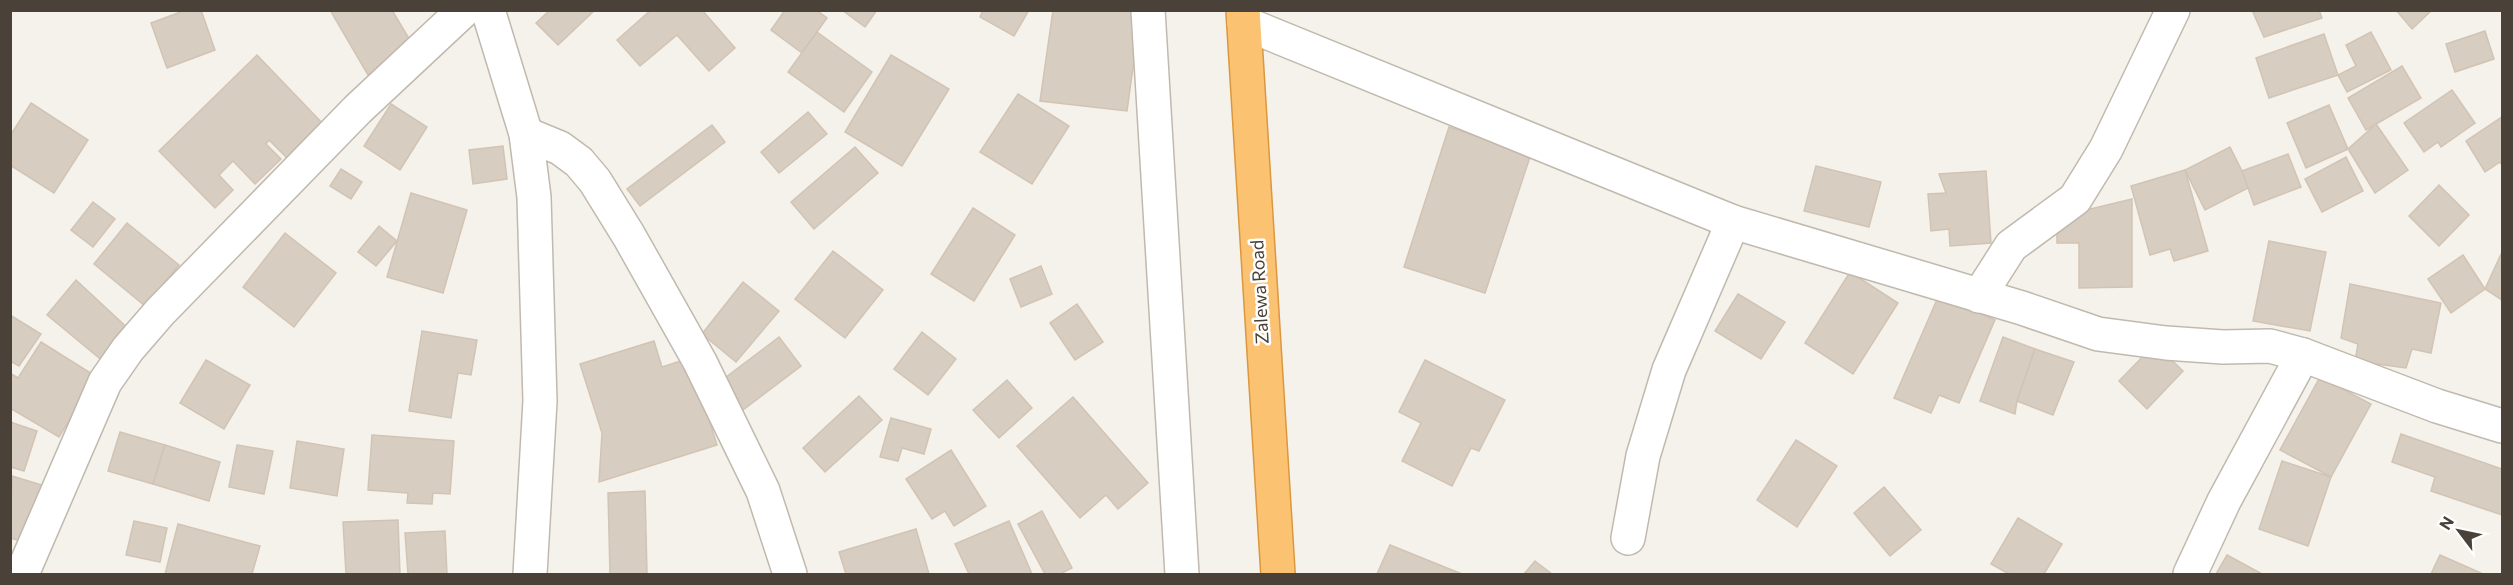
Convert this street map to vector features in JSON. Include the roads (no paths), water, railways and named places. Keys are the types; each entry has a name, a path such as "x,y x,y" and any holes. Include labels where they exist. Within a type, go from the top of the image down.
{"highway":[{"name":"Zalewa Road","path":"1244,17 1278,574"}],"street":[{"path":"22,574 105,382 128,349 160,312 358,109 464,10"},
{"path":"488,10 526,135 534,197 540,401 530,574"},
{"path":"1149,10 1182,574"},
{"path":"1979,296 2011,246 2075,199 2106,149 2173,10"},
{"path":"1244,17 1733,222 2098,334 2177,344 2223,347 2270,346 2437,406 2502,426"},
{"path":"526,135 560,148 579,162 596,181 700,362 762,491 790,574"},
{"path":"1628,538 1642,456 1669,370 1733,222"},
{"path":"2190,574 2224,501 2302,356"}]}
